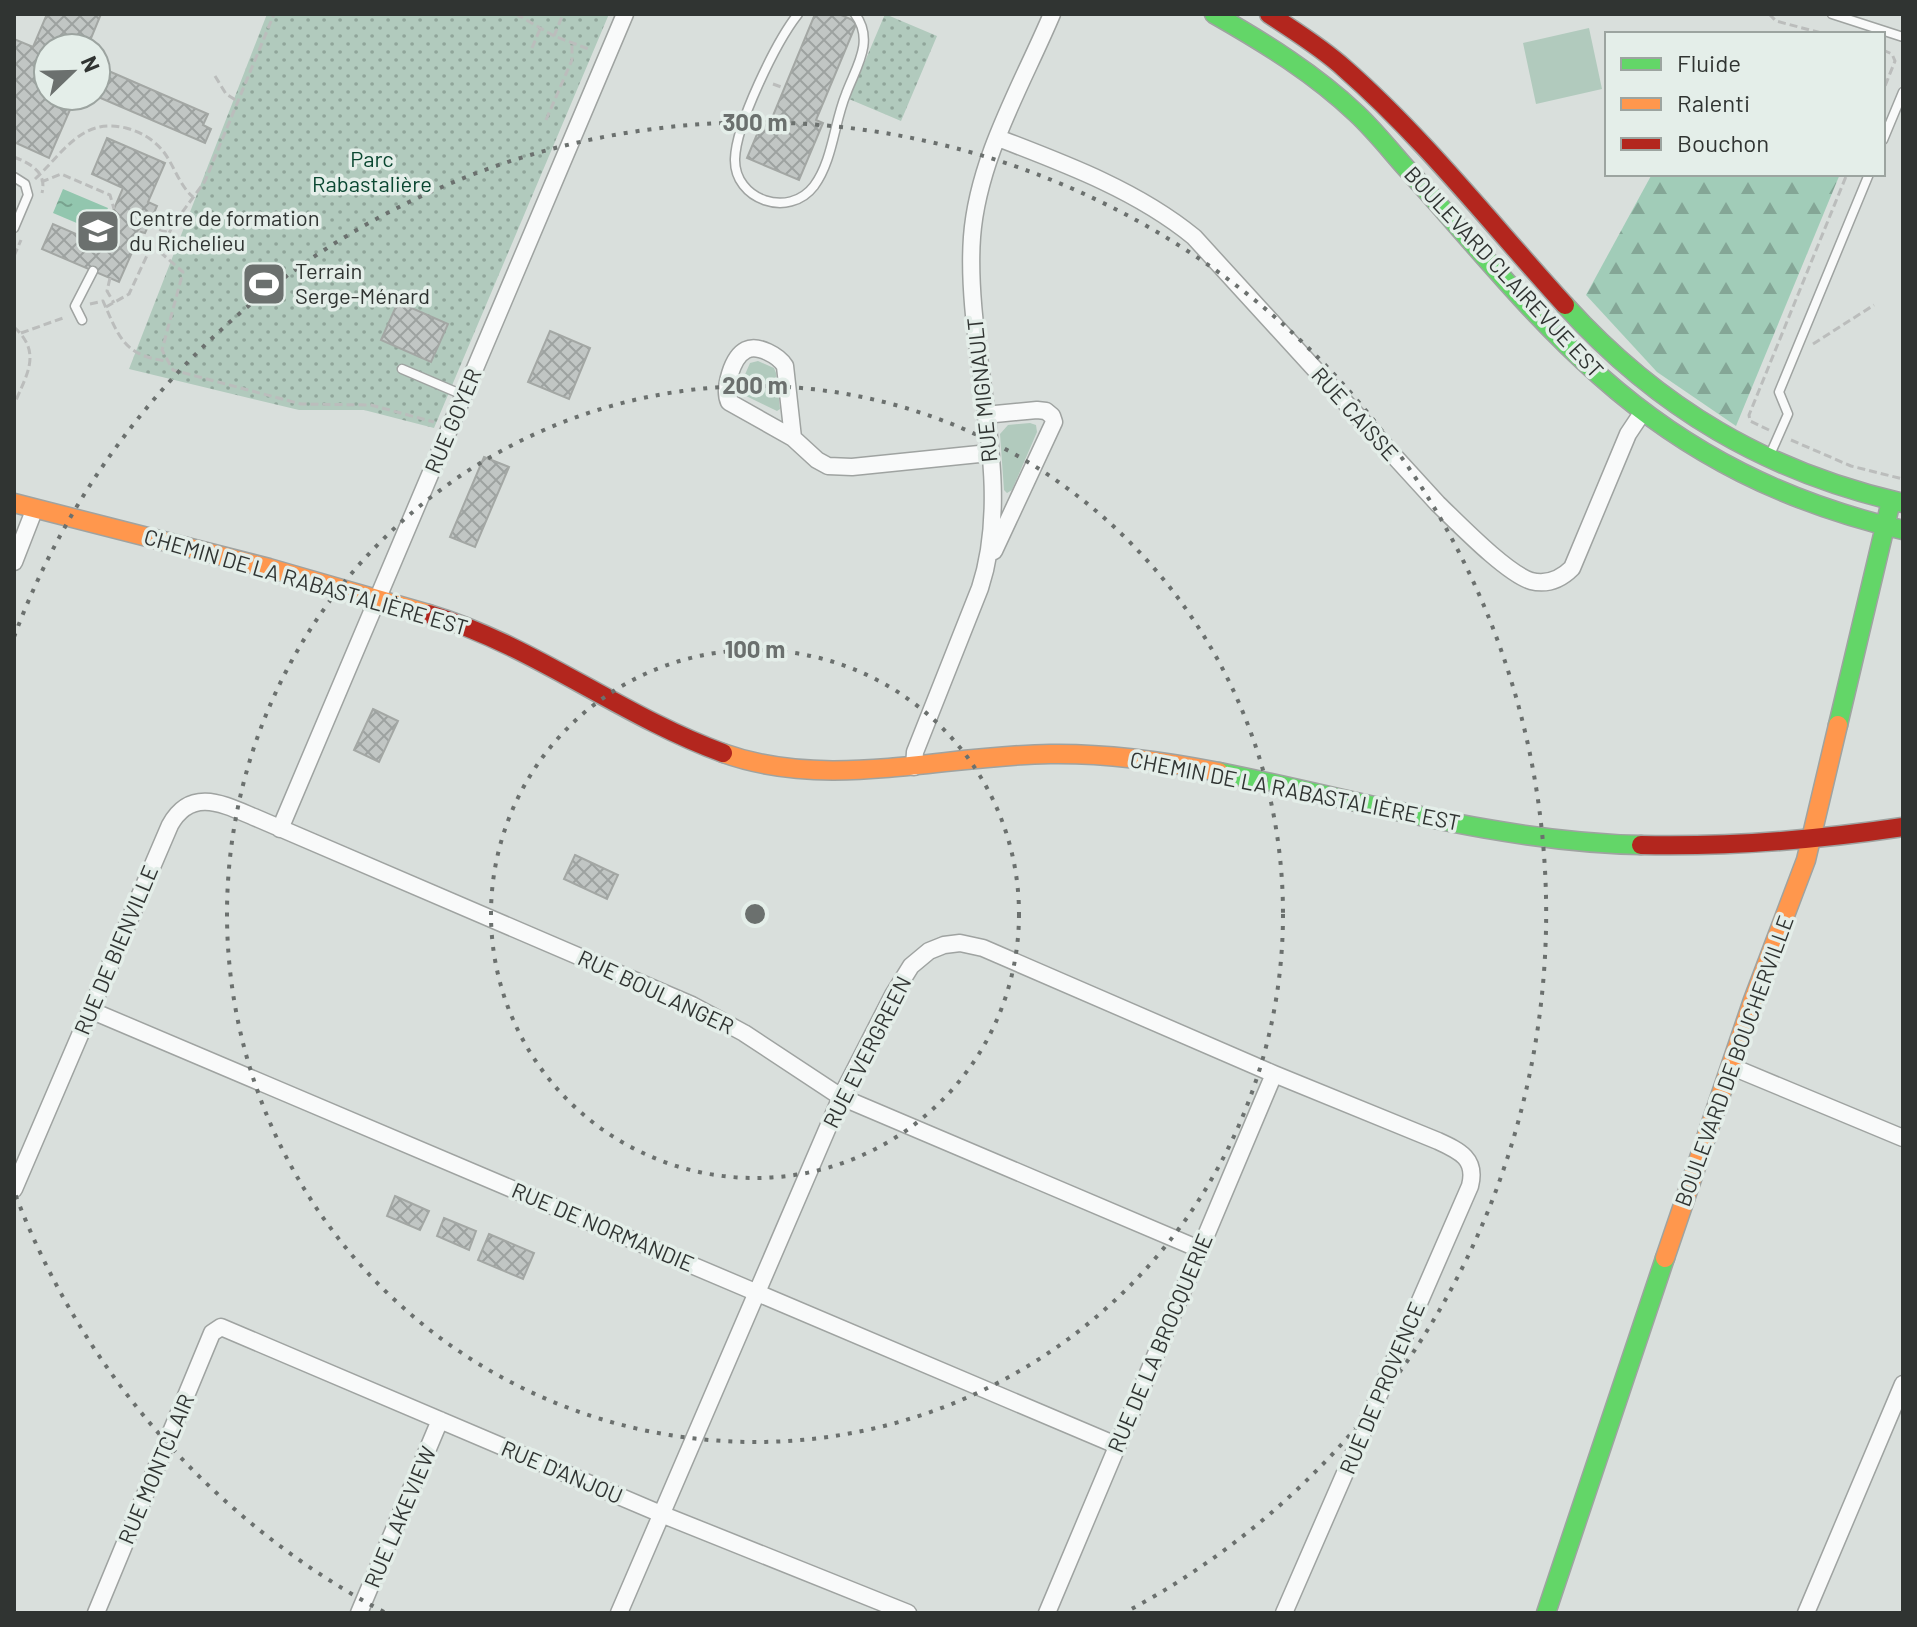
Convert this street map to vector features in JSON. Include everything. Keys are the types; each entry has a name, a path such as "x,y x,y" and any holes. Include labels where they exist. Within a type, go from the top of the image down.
{"street":[{"name":"RUE GOYER","path":"280,829 625,14"},
{"name":"RUE MIGNAULT","path":"914,767 915,752 971,615 988,563 992,506 973,297 972,238 981,185 1052,14"},
{"name":"BOULEVARD CLAIREVUE EST","path":"1214,14 1280,52 1357,114 1555,332 1642,413 1705,454 1765,487 1823,509 1894,528"},
{"name":"BOULEVARD CLAIREVUE EST","path":"1269,14 1343,66 1373,94 1455,180 1575,316 1649,384 1695,416 1768,459 1825,482 1897,502"},
{"name":"RUE CAISSE","path":"998,138 1137,199 1194,237 1438,504 1482,545 1529,580 1552,581 1572,568 1628,434 1642,413"},
{"path":"793,438 784,363 757,349 746,350 740,355 727,383 727,398 732,405 793,438 817,460 839,468 989,453"},
{"path":"985,415 1042,410 1052,416 1054,422 988,563"},
{"name":"BOULEVARD DE BOUCHERVILLE","path":"1546,1613 1730,1066 1806,860 1894,528 1897,502"},
{"name":"CHEMIN DE LA RABASTALIÈRE EST","path":"14,503 438,616 478,631 675,733 735,759 764,766 806,770 914,767 1033,754 1110,755 1234,775 1475,826 1572,841 1671,846 1777,845 1903,827"},
{"path":"14,562 35,508"},
{"name":"RUE DE BIENVILLE","path":"14,1189 170,825 181,810 198,802 216,802 280,829"},
{"name":"RUE BOULANGER","path":"280,829 692,1005 744,1033 841,1097 1199,1249"},
{"name":"RUE EVERGREEN","path":"619,1613 841,1097 893,995 911,966 929,951 960,943 989,950 1274,1074 1438,1141 1457,1150 1470,1161"},
{"name":"RUE DE NORMANDIE","path":"90,1010 1116,1445"},
{"path":"1730,1066 1903,1138"},
{"name":"RUE DE LA BROCQUERIE","path":"1047,1613 1274,1074"},
{"name":"RUE DE PROVENCE","path":"1284,1613 1470,1186 1470,1161"},
{"name":"RUE D'ANJOU","path":"218,1327 227,1328 882,1608 908,1613"},
{"name":"RUE MONTCLAIR","path":"96,1613 212,1333 218,1327"},
{"path":"1806,1613 1903,1384"},
{"name":"RUE LAKEVIEW","path":"359,1613 440,1420"}],"lane":[{"path":"798,14 762,79 740,133 735,157 738,177 746,189 757,197 776,203 802,197 813,187 821,172 834,139 844,97 864,48 864,30 855,14"},
{"path":"1832,14 1903,37"},
{"path":"1885,135 1903,92"},
{"path":"1768,459 1788,414 1779,392 1868,176"},
{"path":"14,177 27,187 26,199 14,228"},
{"path":"82,320 75,306 93,271"},
{"path":"402,369 464,395"}],"path":[{"path":"160,252 169,233 205,181 274,14"},
{"path":"516,14 572,45 595,51"},
{"path":"554,36 563,14"},
{"path":"1769,14 1776,21 1817,32"},
{"path":"532,48 540,29"},
{"path":"546,120 572,60 572,45"},
{"path":"1885,51 1892,54 1895,61 1885,86"},
{"path":"215,76 226,94 237,101"},
{"path":"27,187 88,129 111,125 142,133 151,139 161,148 185,191 193,197"},
{"path":"27,187 61,174 110,195 114,209"},
{"path":"148,225 169,233"},
{"path":"106,307 132,289 150,249 160,252 183,272 162,350 173,370 301,404 371,405 438,423"},
{"path":"110,278 107,291 114,303"},
{"path":"1795,355 1874,305"},
{"path":"109,313 122,341 132,351 153,360 168,361"},
{"path":"14,327 24,338 31,354 29,368 14,405"},
{"path":"1897,478 1903,479"}],"green space":[{"name":"Parc Rabastalière","path":"267,14 609,14 434,428 364,410 299,410 129,369"},
{"path":"885,14 937,36 901,121 849,99"},
{"path":"1589,28 1602,89 1536,104 1523,43"},
{"path":"1651,176 1839,176 1736,426 1657,372 1586,295"},
{"path":"758,361 774,368 776,373 780,409 777,411 740,393 750,363"},
{"path":"1008,425 1036,425 1037,432 1012,490 1007,493 1004,490 1000,434"}],"water":[{"path":"63,189 108,208 98,232 53,213"}],"building":[{"path":"47,14 101,14 94,32 39,32"},
{"path":"815,14 839,14 857,22 816,120 823,123 799,180 747,158 763,120 770,123"},
{"path":"14,39 32,47 32,112 69,112 49,158 14,142"},
{"path":"112,72 208,114 203,125 211,129 205,143 112,103"},
{"path":"107,138 165,163 148,202 157,206 145,233 141,232 119,282 42,249 53,224 99,244 123,188 92,174"},
{"path":"398,302 448,324 431,362 381,340"},
{"path":"550,331 590,348 569,399 528,382"},
{"path":"484,457 509,467 475,547 450,537"},
{"path":"373,709 398,721 379,762 354,750"},
{"path":"575,855 618,875 607,899 564,879"},
{"path":"395,1196 429,1211 420,1230 387,1216"},
{"path":"444,1218 476,1231 469,1250 437,1236"},
{"path":"489,1234 534,1253 523,1279 478,1260"}],"traffic: fast":[{"path":"1214,14 1289,60 1357,114 1549,327 1634,404 1669,430 1741,472 1819,506 1903,530"},
{"path":"1565,305 1638,375 1718,431 1806,473 1903,503"},
{"path":"1838,725 1891,501"},
{"path":"1219,772 1482,828 1588,842 1641,845"},
{"path":"1546,1613 1665,1258"}],"traffic: slow":[{"path":"14,503 269,568 429,614"},
{"path":"1665,1258 1753,1000 1806,860 1838,725"},
{"path":"723,753 763,764 803,769 885,768 1009,756 1071,754 1135,758 1219,772"}],"traffic: jam":[{"path":"1269,14 1326,53 1374,95 1430,153 1565,305"},
{"path":"429,614 504,644 685,738 723,753"},
{"path":"1641,845 1773,842 1903,827"}],"place":[{"name":"Centre de formation du Richelieu","path":"98,231"},
{"name":"Terrain Serge-Ménard","path":"264,284"}]}
